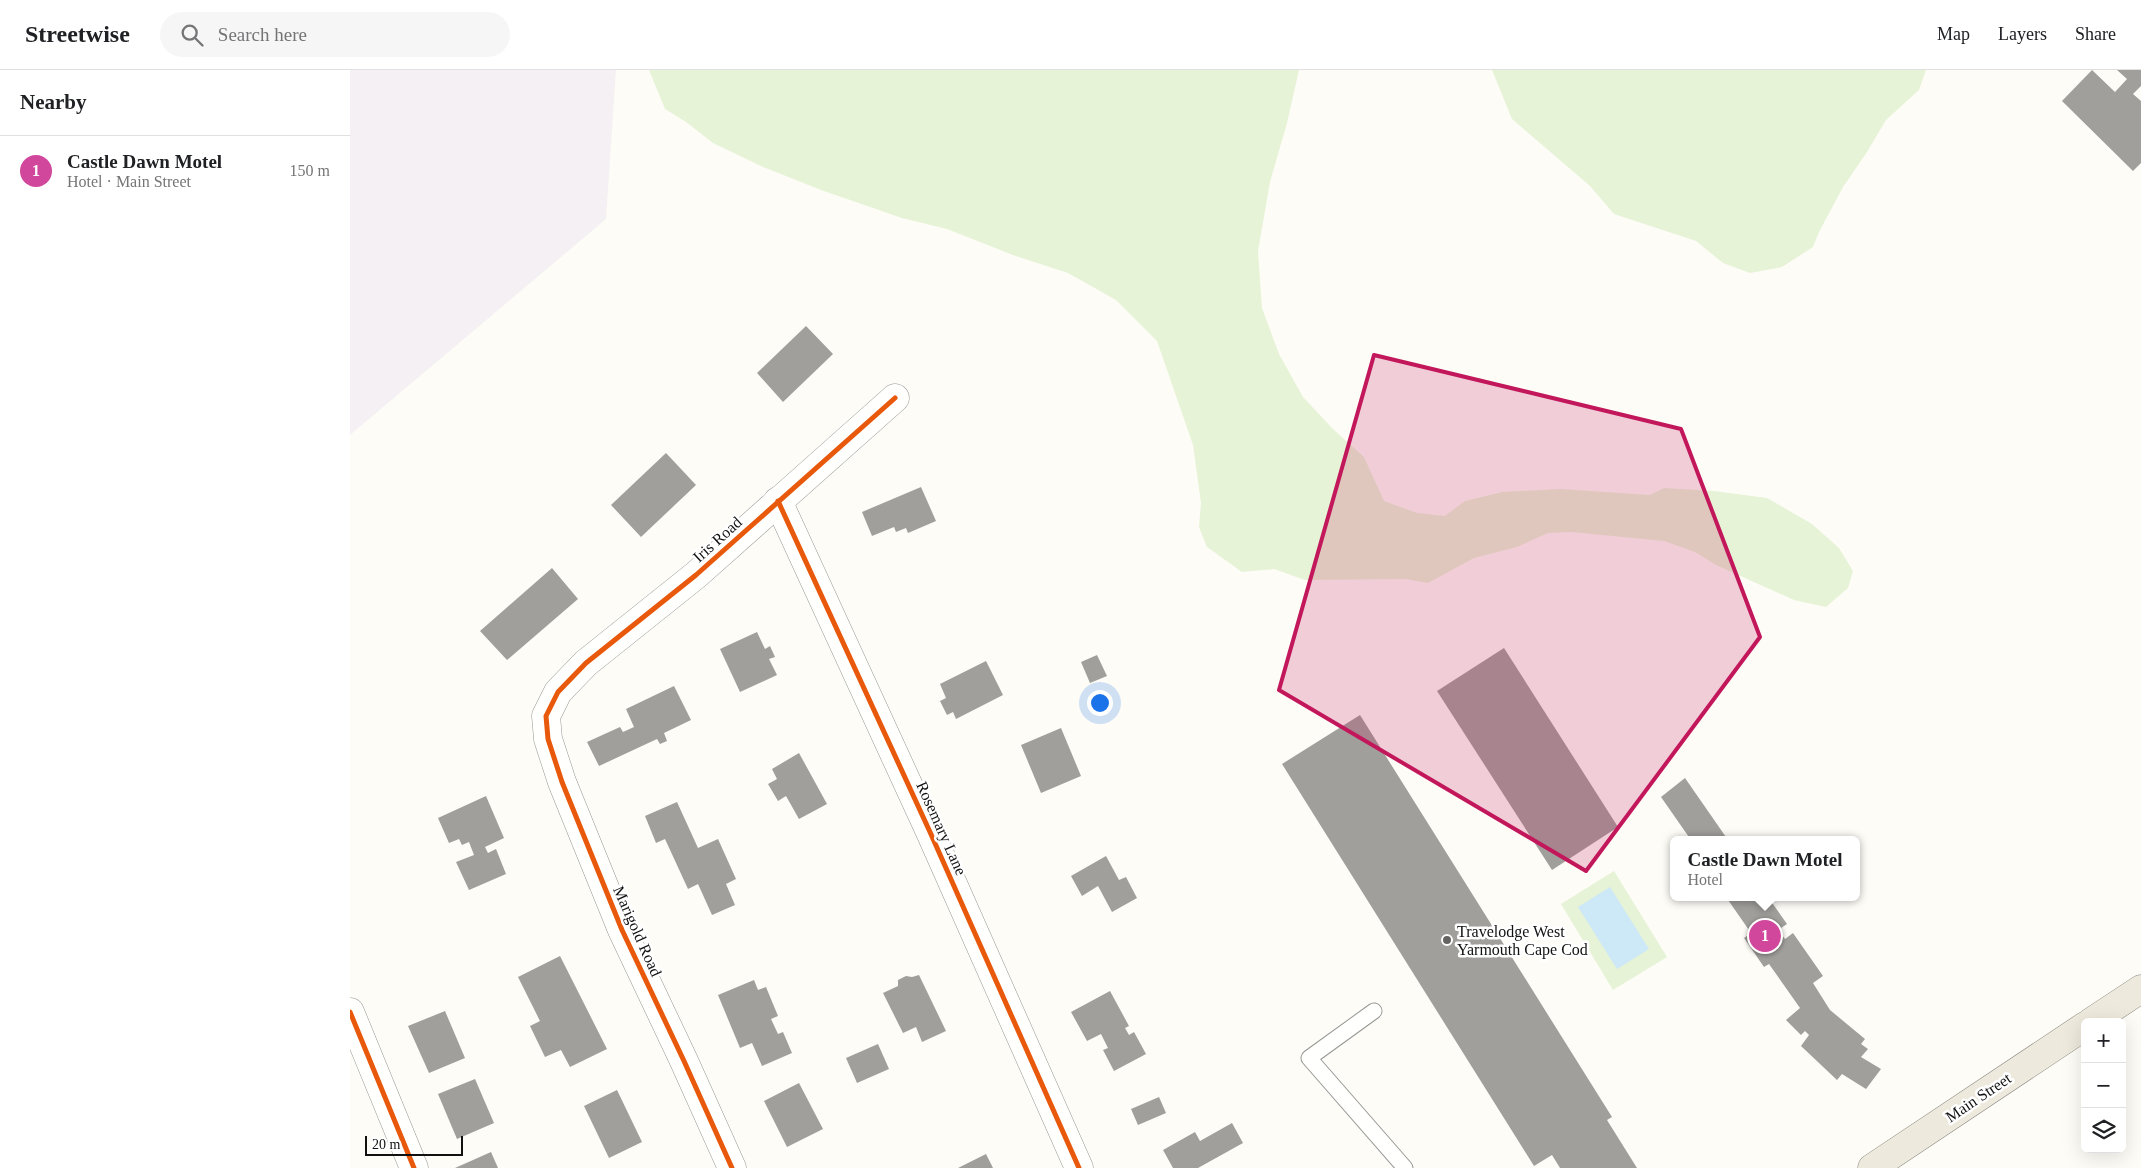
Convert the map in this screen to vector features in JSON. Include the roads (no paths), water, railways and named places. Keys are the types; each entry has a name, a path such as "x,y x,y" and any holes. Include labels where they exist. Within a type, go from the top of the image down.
{"main road":[{"path":"2097,1018 2141,989"},
{"name":"Main Street","path":"1872,1168 2081,1029"}],"street":[{"name":"Iris Road","path":"555,698 558,692 586,663 696,575 895,398"},
{"name":"Rosemary Lane","path":"778,501 930,832 1079,1168"},
{"name":"Marigold Road","path":"555,698 546,716 548,739 562,782 622,930 732,1168"},
{"path":"350,1012 414,1168"}],"lane":[{"path":"1374,1011 1309,1058 1405,1168"}],"water":[{"path":"1610,887 1649,949 1617,969 1578,907"}],"place":[{"name":"Castle Dawn Motel","path":"1765,936"},
{"name":"Travelodge West Yarmouth Cape Cod","path":"1447,940"}]}
